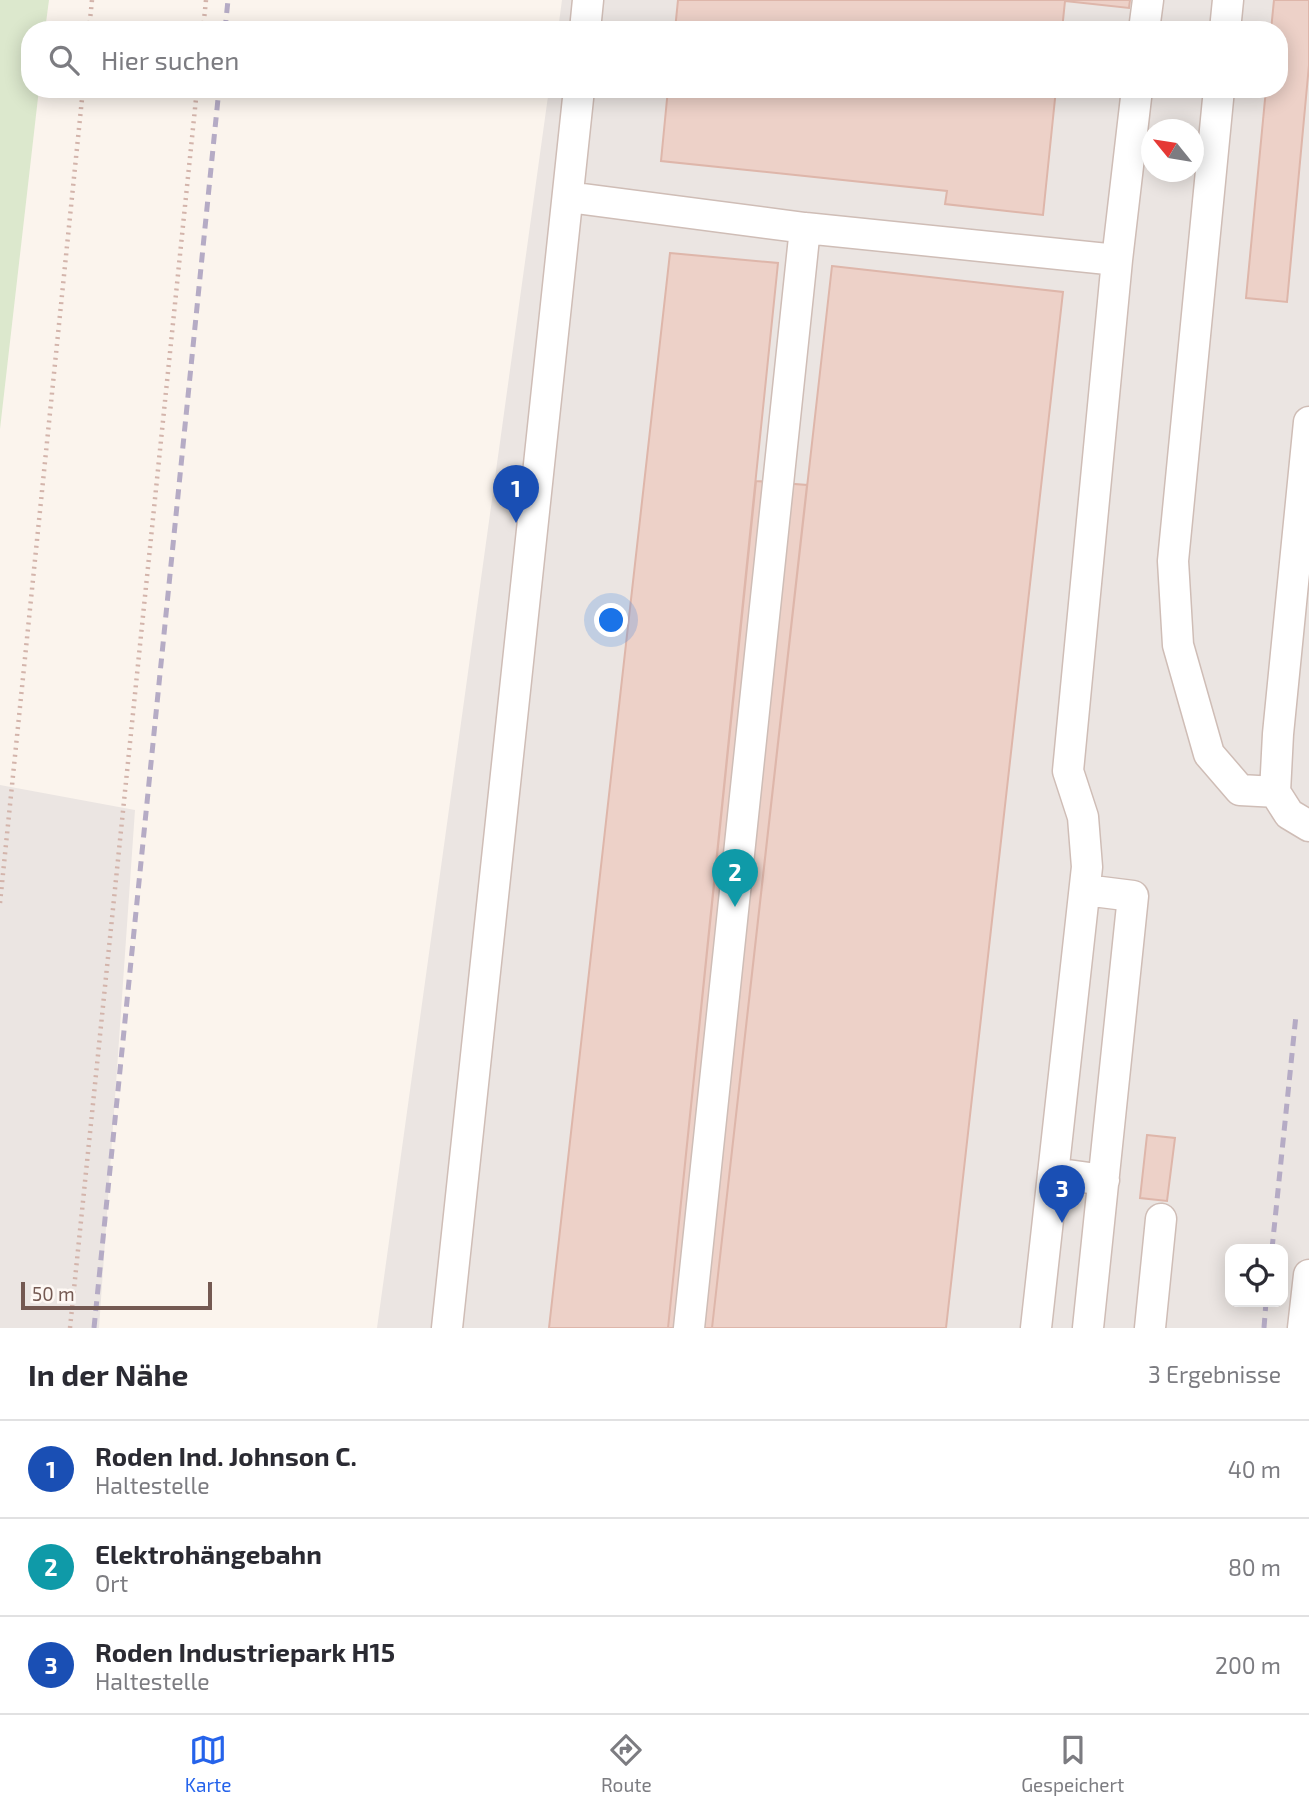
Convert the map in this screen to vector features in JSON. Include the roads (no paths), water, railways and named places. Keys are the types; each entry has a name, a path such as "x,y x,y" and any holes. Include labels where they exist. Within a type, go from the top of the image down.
{"lane":[{"path":"586,21 588,0"},
{"path":"1145,21 1148,0"},
{"path":"1226,21 1227,0"},
{"path":"447,1328 578,98"},
{"path":"1036,1328 1087,867 1083,817 1068,771 1117,260 1137,98"},
{"path":"1218,98 1173,561 1178,645 1209,754 1240,790 1275,792"},
{"path":"568,197 804,228 1117,260"},
{"path":"690,1328 804,228"},
{"path":"1309,422 1278,734 1275,792 1289,814 1309,826"},
{"path":"1084,890 1133,896 1088,1328"},
{"path":"1053,1173 1104,1180"},
{"path":"1150,1328 1161,1219"},
{"path":"1303,1328 1309,1275"}],"railway":[{"path":"226,21 228,0"},
{"path":"94,1328 218,98"},
{"path":"1273,1244 1296,1015"},
{"path":"1264,1328 1266,1307"}],"place":[{"name":"Roden Ind. Johnson C.","path":"516,523"},
{"name":"Elektrohängebahn","path":"735,907"},
{"name":"Roden Industriepark H15","path":"1062,1223"}]}
